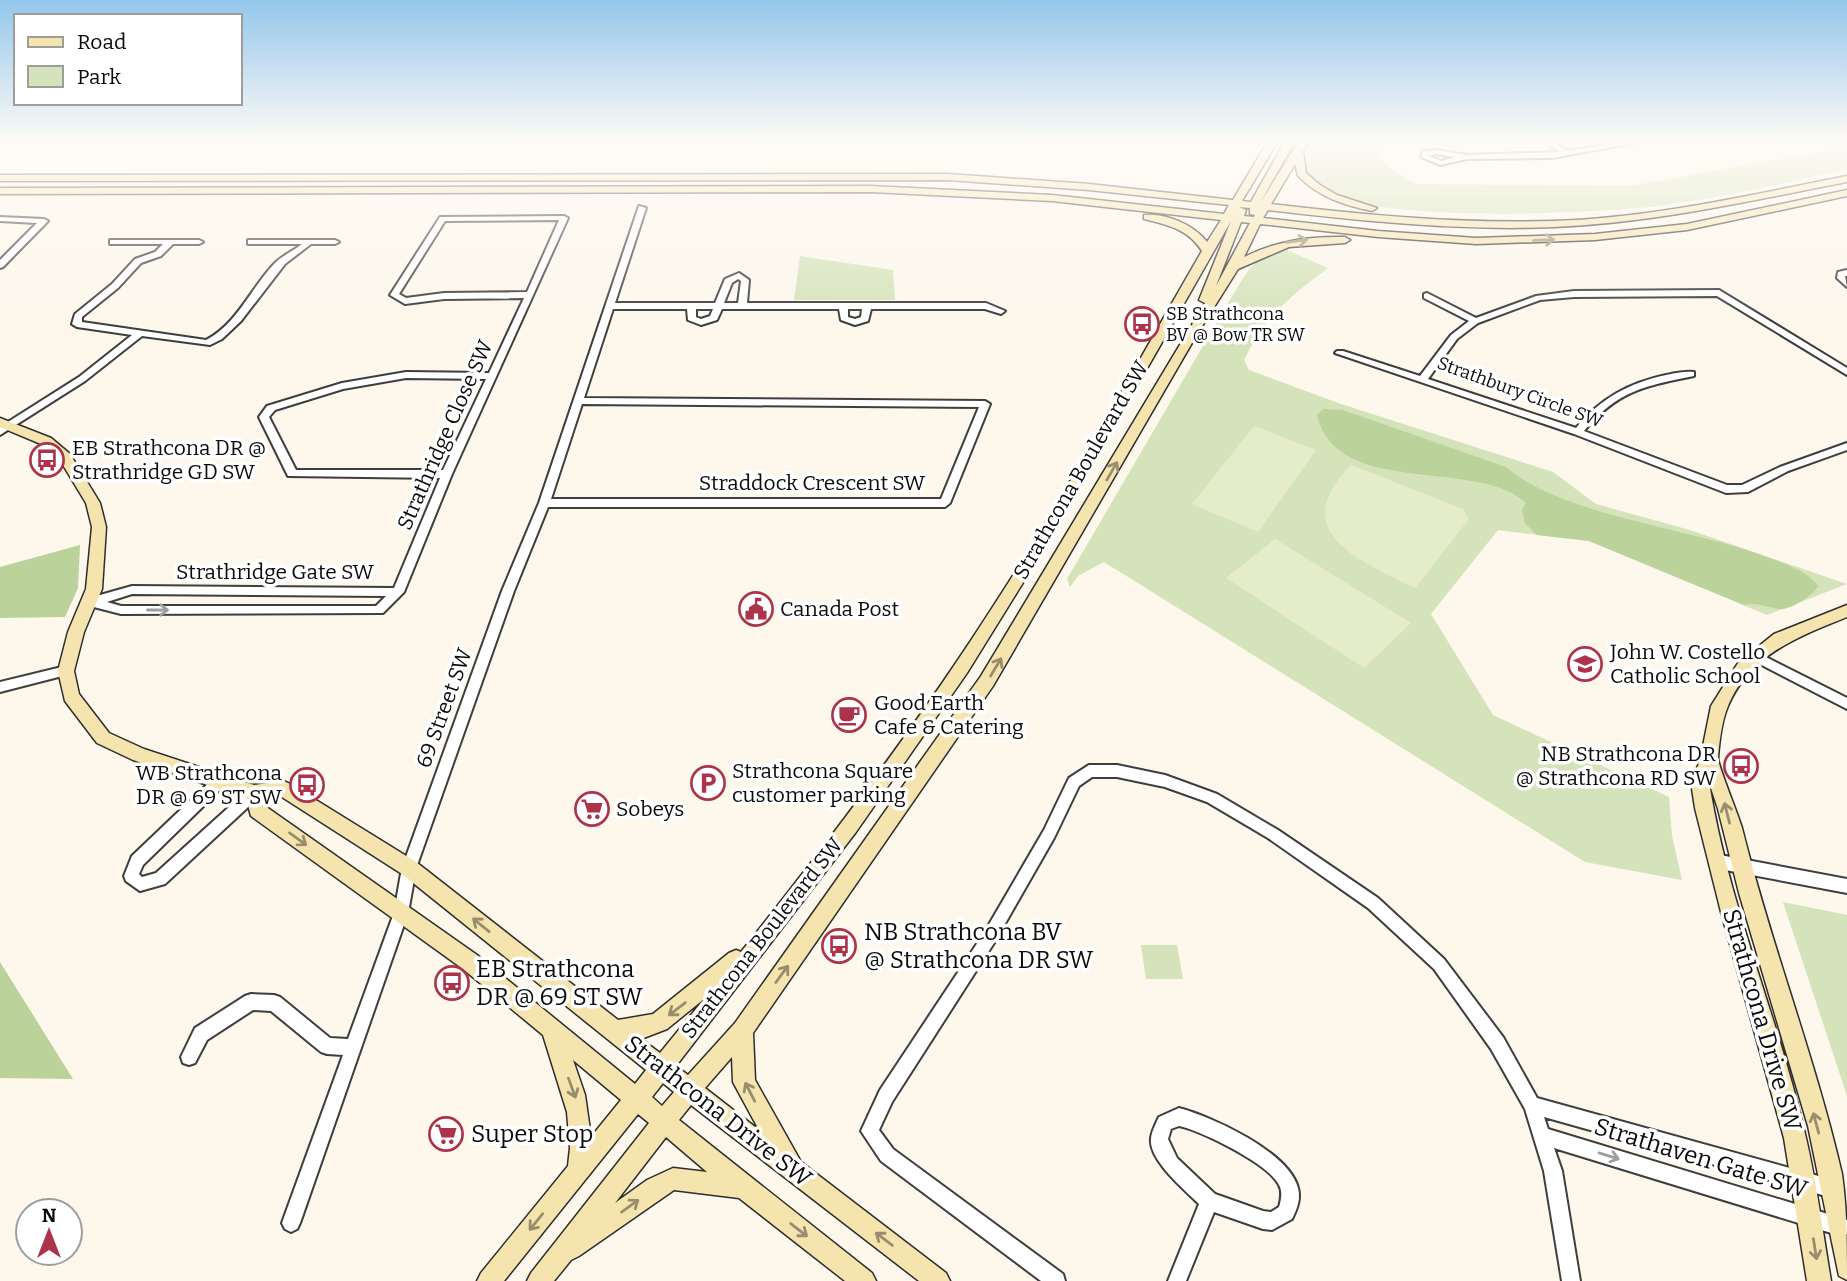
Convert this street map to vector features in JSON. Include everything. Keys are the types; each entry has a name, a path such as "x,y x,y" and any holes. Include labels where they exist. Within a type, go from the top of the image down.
{"main road":[{"path":"1041,201 1174,223 1195,233 1207,250"},
{"path":"1090,201 1258,211 1411,225 1512,225 1613,221 1682,212 1738,201"},
{"path":"1201,201 1236,211 1258,211 1378,234 1476,241"},
{"path":"1190,336 1241,201"},
{"path":"1258,211 1263,201"},
{"path":"1258,211 1265,201"},
{"path":"1343,201 1378,209 1507,218 1682,212"},
{"path":"1234,267 1274,246 1296,241 1420,244 1595,237 1687,227 1807,201"},
{"name":"Strathcona Boulevard SW","path":"489,1281 662,1067 895,763 981,639 1096,451 1153,343 1207,250 1236,211"},
{"name":"Strathcona Boulevard SW","path":"538,1281 689,1090 742,1030 987,681 1190,336 1234,267 1258,211"},
{"path":"4,426 46,441 65,457 93,503 99,527 99,552 90,602 76,632 66,671"},
{"name":"Strathcona Drive SW","path":"1819,1281 1803,1180 1773,1051 1704,808 1700,782 1709,761 1719,705 1734,678 1754,656 1780,638 1847,611"},
{"name":"Strathcona Drive SW","path":"66,671 71,696 103,738 139,755 254,793 284,789 409,868 689,1090 938,1281"},
{"name":"Strathcona Drive SW","path":"1709,761 1721,785 1833,1189 1843,1228 1847,1268"},
{"name":"Strathcona Drive SW","path":"254,793 257,810 549,1024 666,1119 745,1188 864,1281"},
{"path":"615,1031 643,1028 660,1022 766,933"},
{"path":"549,1024 579,1108 582,1131 579,1168"},
{"path":"742,1030 744,1082 796,1172"},
{"path":"554,1260 655,1188 673,1179 745,1188"}],"street":[{"name":"69 Street SW","path":"291,1223 401,913 409,868 508,591 544,503 642,208"},
{"name":"Strathridge Close SW","path":"398,592 490,376 530,295 564,218 443,219 394,295 405,301 444,296 530,295"},
{"path":"0,219 44,220 0,265"},
{"path":"113,242 199,242"},
{"path":"138,261 134,253 141,242"},
{"path":"171,242 158,254 138,261 115,286 78,316 77,324 207,343 222,337 280,262 299,253 309,242"},
{"path":"251,242 335,242"},
{"path":"279,242 273,253 280,262"},
{"path":"1847,273 1841,274 1841,278 1847,284"},
{"path":"692,306 691,318 701,322 714,318 728,281 739,276 745,279 742,306"},
{"name":"Strathbury Circle SW","path":"1844,368 1718,293 1562,295 1529,302 1475,321 1454,337 1423,379 1736,490 1847,446"},
{"path":"1427,296 1475,321"},
{"path":"610,306 986,306 1002,311"},
{"path":"843,306 844,318 855,322 865,319 867,306"},
{"path":"4,426 82,379 140,333"},
{"path":"1340,353 1423,379"},
{"path":"1578,432 1601,404 1632,387 1691,374"},
{"path":"447,474 292,474 264,417 271,408 342,386 405,375 490,376"},
{"name":"Straddock Crescent SW","path":"544,503 945,503 985,404 579,401"},
{"name":"Strathridge Gate SW","path":"90,602 132,590 398,592"},
{"name":"Strathridge Gate SW","path":"90,602 121,610 379,611 398,592"},
{"path":"1754,656 1847,704"},
{"path":"0,687 66,671"},
{"path":"1056,1281 887,1155 870,1131 886,1096 989,939 1049,834 1074,782 1089,771 1117,771 1165,781 1212,798 1273,834 1373,903 1439,964 1497,1043 1532,1105 1553,1171 1571,1281"},
{"path":"220,780 137,861 131,876 140,884 160,879 254,793"},
{"path":"1720,862 1847,886"},
{"path":"189,1057 201,1034 251,1002 274,1003 327,1046 353,1047"},
{"name":"Strathaven Gate SW","path":"1532,1105 1833,1189"},
{"path":"1179,1116 1196,1121 1269,1164 1284,1176 1291,1195 1286,1213 1272,1221 1209,1200 1171,1164 1161,1148 1161,1130 1172,1118 1179,1116"},
{"name":"Strathaven Gate SW","path":"1544,1136 1843,1228"},
{"path":"1177,1281 1209,1200"}],"green space":[{"path":"1353,201 1695,201 1659,206 1527,213 1410,210"},
{"path":"1287,250 1328,268 1290,298 1270,319 1244,360 1249,370 1341,404 1553,472 1596,504 1690,530 1847,584 1767,615 1589,541 1498,530 1431,614 1493,715 1669,797 1672,836 1682,880 1585,862 1104,562 1078,576 1070,587 1067,579 1243,279 1259,261"},
{"path":"800,256 893,270 895,300 794,300"},
{"path":"1323,409 1343,410 1506,467 1530,484 1593,509 1764,556 1801,571 1819,586 1801,602 1784,609 1757,604 1744,605 1589,541 1537,535 1525,523 1522,510 1526,503 1504,489 1476,482 1379,468 1351,458 1329,441 1317,415"},
{"path":"1254,426 1316,450 1258,532 1192,504"},
{"path":"1351,465 1463,509 1469,519 1415,588 1353,554 1337,541 1327,526 1325,509 1333,488"},
{"path":"1275,539 1411,623 1364,668 1226,578"},
{"path":"80,545 78,588 65,617 0,618 0,567"},
{"path":"1783,902 1847,915 1847,1096"},
{"path":"1141,945 1177,945 1183,979 1146,979"},
{"path":"0,962 73,1079 0,1078"}],"place":[{"name":"SB Strathcona BV @ Bow TR SW","path":"1142,324"},
{"name":"EB Strathcona DR @ Strathridge GD SW","path":"47,460"},
{"name":"Canada Post","path":"756,609"},
{"name":"John W. Costello Catholic School","path":"1585,664"},
{"name":"Good Earth Cafe & Catering","path":"849,715"},
{"name":"NB Strathcona DR @ Strathcona RD SW","path":"1741,766"},
{"name":"Strathcona Square customer parking","path":"708,783"},
{"name":"WB Strathcona DR @ 69 ST SW","path":"307,785"},
{"name":"Sobeys","path":"592,809"},
{"name":"NB Strathcona BV @ Strathcona DR SW","path":"839,946"},
{"name":"EB Strathcona DR @ 69 ST SW","path":"452,983"},
{"name":"Super Stop","path":"446,1134"}]}
